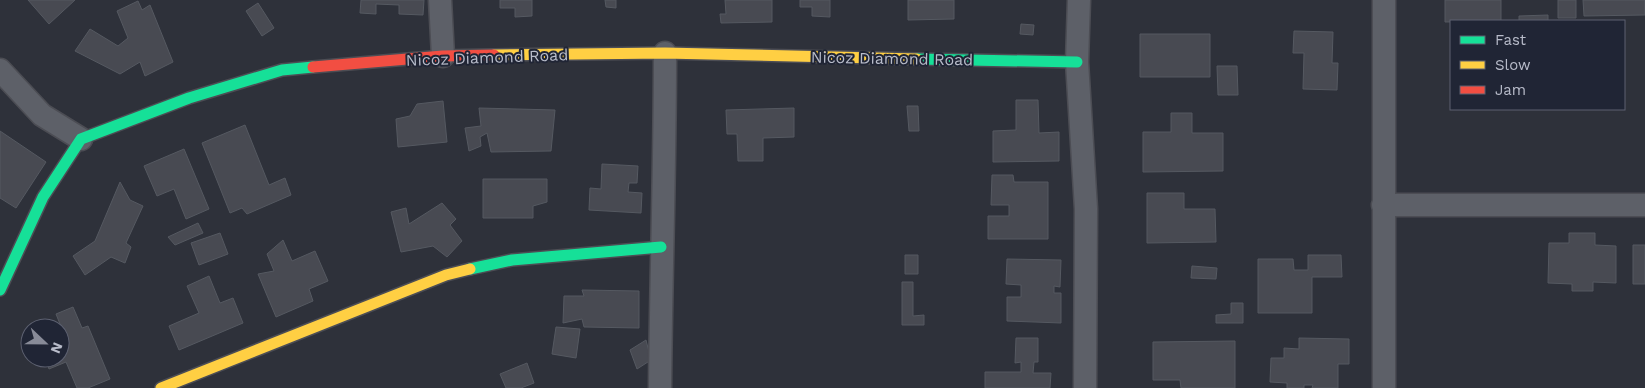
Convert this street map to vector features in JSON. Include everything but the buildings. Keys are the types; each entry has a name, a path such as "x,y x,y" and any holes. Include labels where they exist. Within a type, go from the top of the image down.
{"street":[{"path":"440,0 443,56"},
{"path":"1079,0 1077,62 1086,209 1085,388"},
{"path":"1384,0 1384,388"},
{"path":"660,388 665,53"},
{"name":"Nicoz Diamond Road","path":"81,139 189,98 282,70 443,56 665,53 1077,62"},
{"path":"0,70 42,115 81,139 43,197 0,290"},
{"path":"1383,204 1645,205"},
{"path":"161,388 446,275 512,260 661,247"}],"traffic: fast":[{"path":"917,59 1077,62"},
{"path":"0,290 43,197 81,139 189,98 282,70 313,67"},
{"path":"470,269 512,260 661,247"}],"traffic: slow":[{"path":"494,55 665,53 917,59"},
{"path":"161,388 446,275 470,269"}],"traffic: jam":[{"path":"313,67 443,56 494,55"}]}
